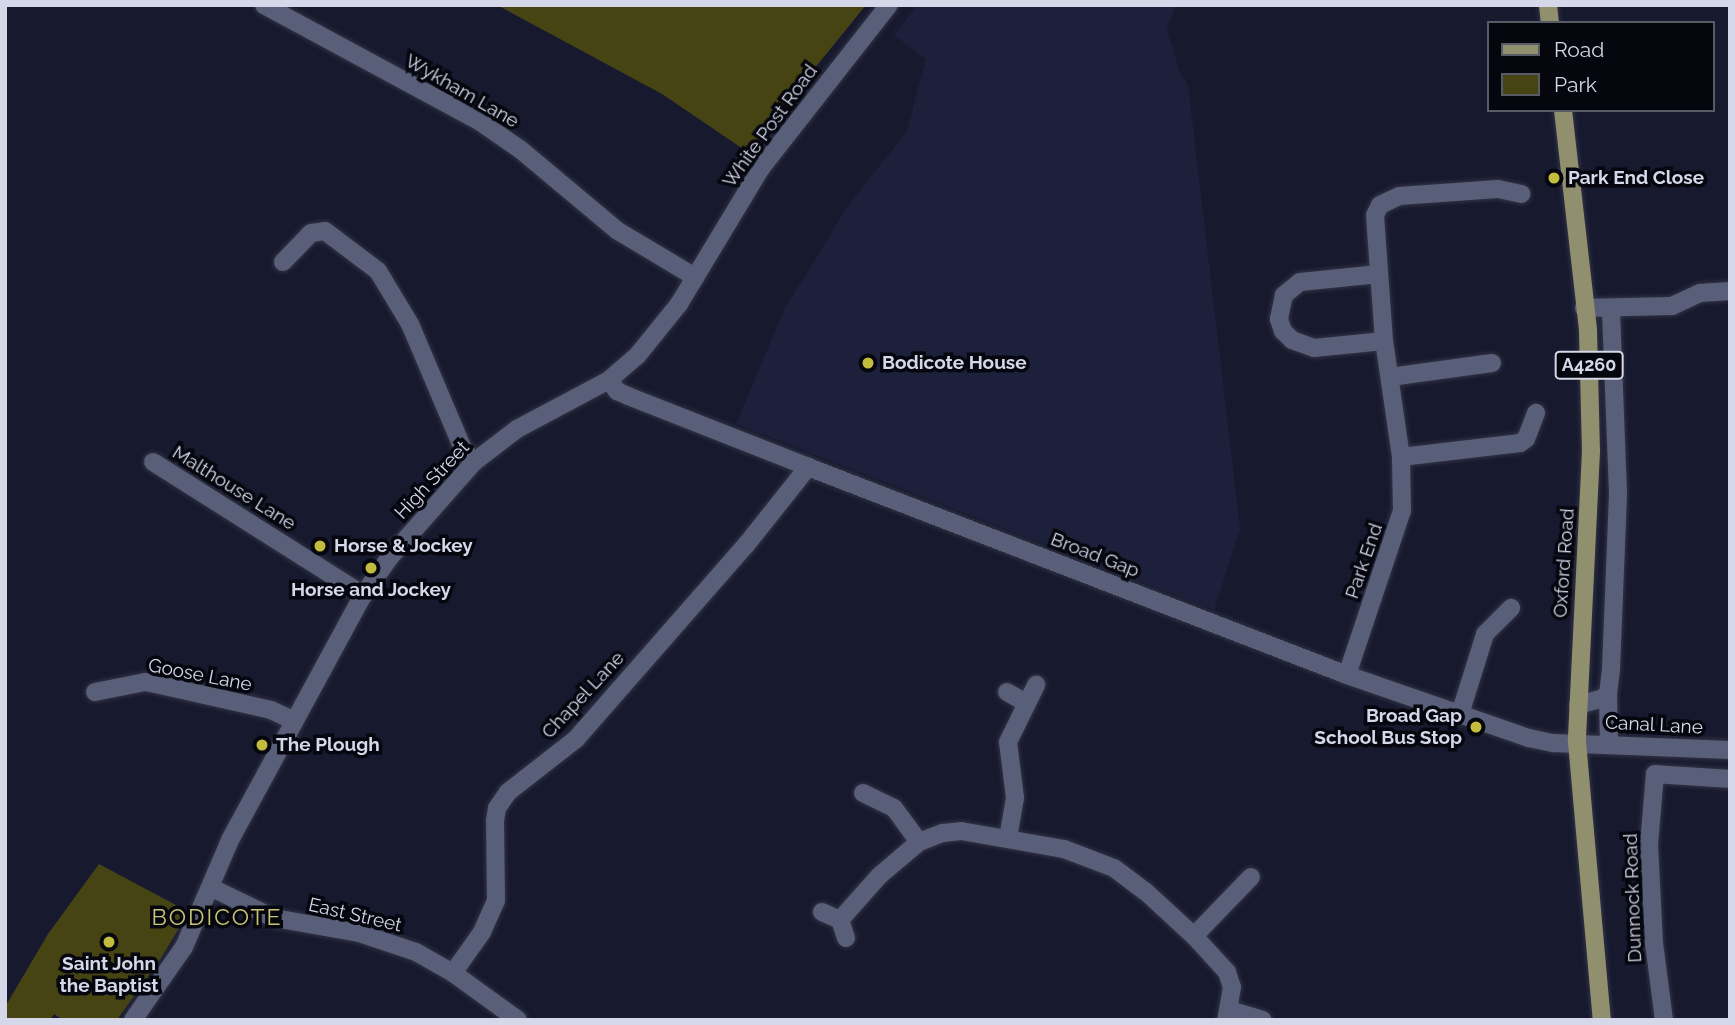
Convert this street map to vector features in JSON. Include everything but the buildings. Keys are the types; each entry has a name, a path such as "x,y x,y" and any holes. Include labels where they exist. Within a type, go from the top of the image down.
{"main road":[{"name":"Oxford Road","path":"1563,112 1588,330 1591,451 1577,742 1602,1020"}],"street":[{"name":"Wykham Lane","path":"264,5 482,123 521,150 618,231 695,277"},
{"name":"White Post Road","path":"695,277 761,168 889,5"},
{"name":"Park End","path":"1347,675 1399,527 1402,511 1401,457 1384,341 1375,215 1388,200 1498,189 1521,194"},
{"path":"283,262 311,233 325,231 378,271 389,285 410,324 463,449 474,462"},
{"path":"1379,274 1300,282 1284,295 1279,319 1283,331 1292,340 1314,348 1384,341"},
{"name":"High Street","path":"133,1020 180,954 212,888 230,840 363,594 390,557 474,462 517,429 609,380 637,356 663,327 695,277"},
{"path":"1584,308 1672,306 1700,293 1730,291"},
{"path":"1609,744 1608,694 1618,493 1611,307"},
{"path":"1390,377 1492,363"},
{"name":"Broad Gap","path":"609,380 617,391 628,396 1347,675 1529,738 1553,743 1577,742"},
{"path":"1401,457 1520,443 1526,439 1536,413"},
{"name":"Malthouse Lane","path":"153,462 363,594"},
{"name":"Chapel Lane","path":"453,973 482,932 496,901 495,821 498,808 508,792 576,739 746,545 808,467"},
{"path":"1460,713 1485,634 1511,608"},
{"name":"Goose Lane","path":"95,692 145,682 271,710 295,721"},
{"path":"1008,838 1015,798 1008,742 1036,685"},
{"path":"1007,692 1026,703"},
{"path":"1578,705 1601,699 1608,694"},
{"name":"Canal Lane","path":"1577,742 1730,750"},
{"name":"Dunnock Road","path":"1664,1020 1654,943 1649,845 1655,774 1730,779"},
{"path":"863,793 894,808 919,842"},
{"path":"840,920 878,876 919,842 943,833 961,831 1064,849 1114,868 1145,891 1194,936 1227,972 1232,987 1228,1015 1262,1020"},
{"path":"1194,936 1251,877"},
{"name":"East Street","path":"212,888 274,918 389,941 453,973 517,1020"},
{"path":"822,912 840,920 846,938"}],"shaded area":[{"path":"918,5 1176,5 1167,28 1179,71 1188,85 1240,529 1214,610 736,424 784,310 848,206 907,131 926,59 894,35"}],"green space":[{"path":"497,5 866,5 779,112 752,155 662,94"},
{"path":"99,864 189,912 160,960 117,1020 63,1020 54,1014 50,1020 5,1020 5,1007 48,934"}],"place":[{"name":"Park End Close","path":"1554,178"},
{"name":"Bodicote House","path":"868,363"},
{"name":"Horse & Jockey","path":"320,546"},
{"name":"Horse and Jockey","path":"371,568"},
{"name":"Broad Gap School Bus Stop","path":"1476,727"},
{"name":"The Plough","path":"262,745"},
{"name":"Saint John the Baptist","path":"109,942"}],"district":[{"name":"BODICOTE","path":"217,917"}]}
